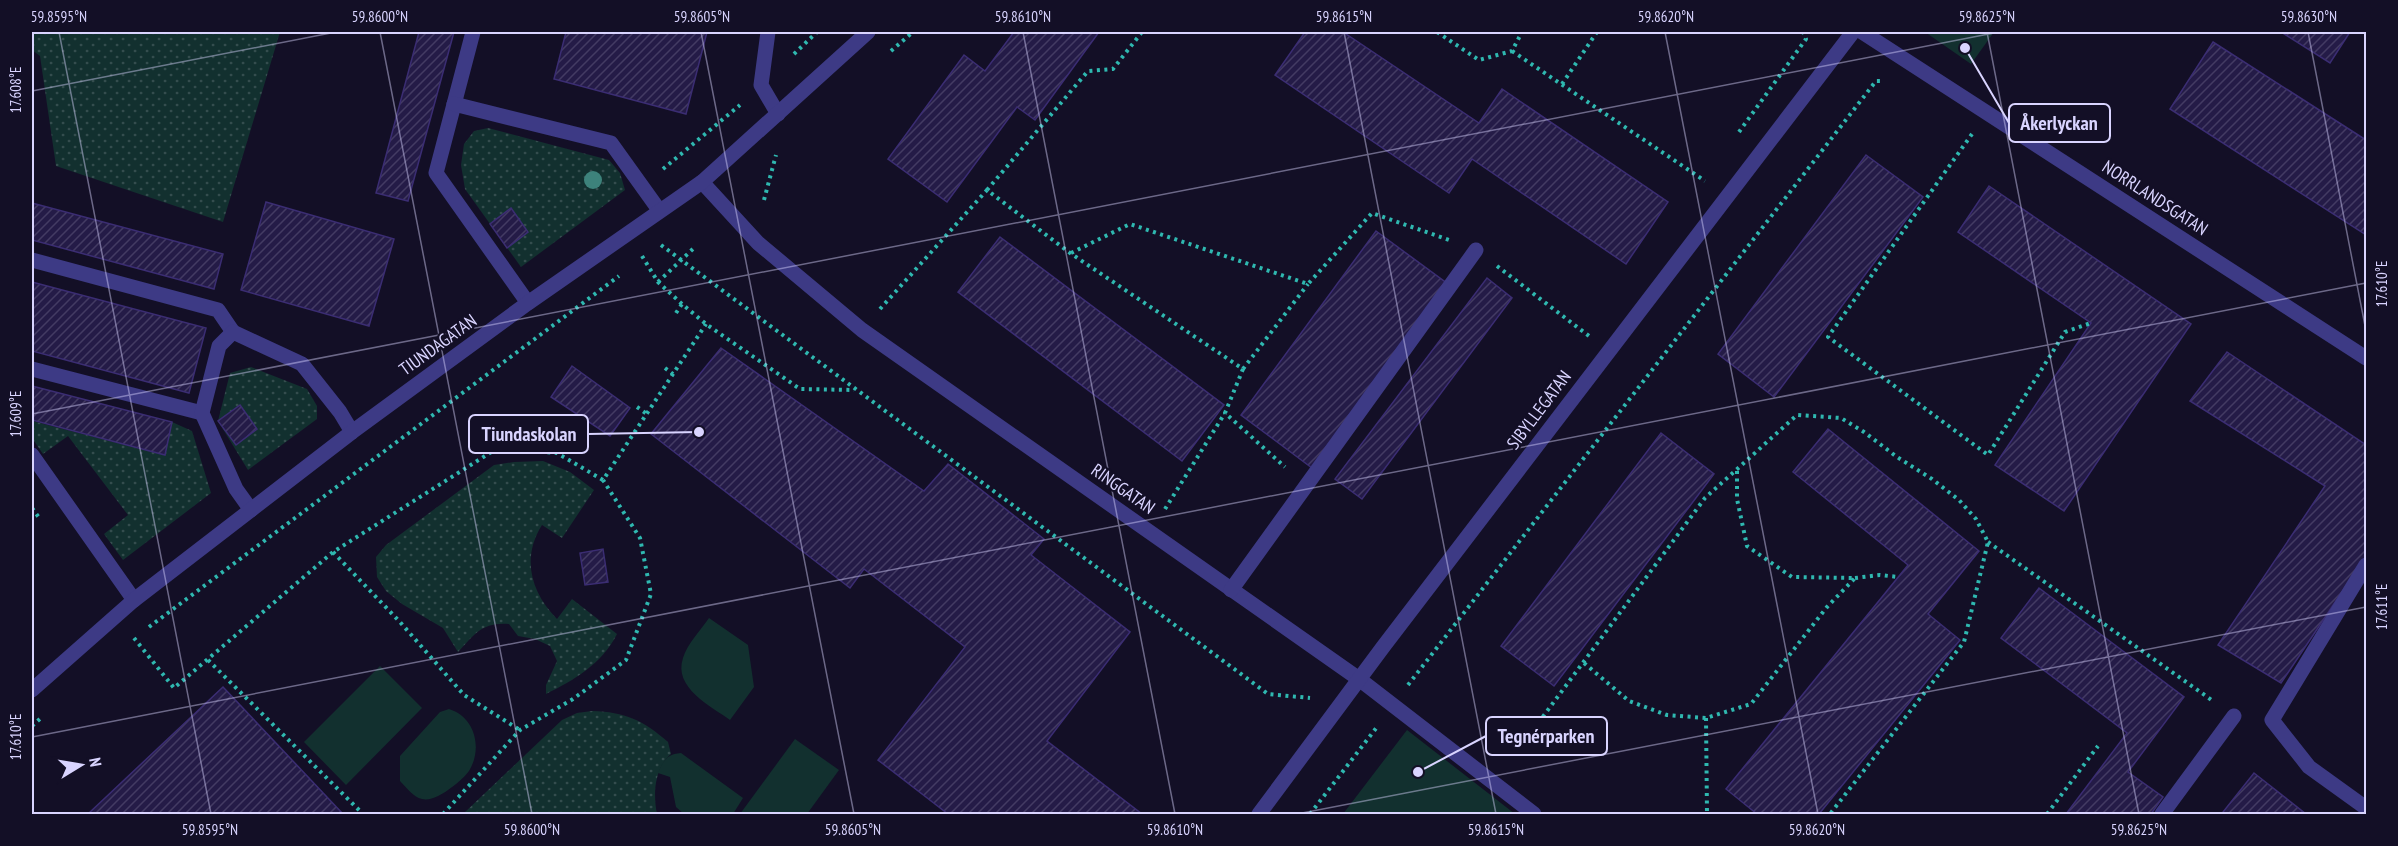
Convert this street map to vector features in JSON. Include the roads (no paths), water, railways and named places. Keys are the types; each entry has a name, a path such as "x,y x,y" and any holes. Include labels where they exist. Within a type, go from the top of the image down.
{"street":[{"path":"473,32 436,173 528,303"},
{"path":"768,32 761,85 778,114"},
{"name":"TIUNDAGATAN","path":"32,690 134,600 352,432 528,303 702,182 868,32"},
{"name":"SIBYLLEGATAN","path":"1259,814 1342,701 1853,32"},
{"name":"NORRLANDSGATAN","path":"1862,32 2367,358"},
{"path":"454,104 610,143 659,210"},
{"name":"RINGGATAN","path":"702,182 758,243 862,330 1359,679 1534,814"},
{"path":"1231,590 1476,250"},
{"path":"32,260 218,310 233,332 302,364 340,412 352,432"},
{"path":"233,332 219,346 202,413 236,489 251,510"},
{"path":"32,369 202,413"},
{"path":"32,455 134,600"},
{"path":"2367,565 2272,720 2309,767 2367,808"},
{"path":"2162,814 2234,716"}],"place":[{"name":"Åkerlyckan","path":"1965,48"},
{"name":"Tiundaskolan","path":"699,432"},
{"name":"Tegnérparken","path":"1418,772"}]}
